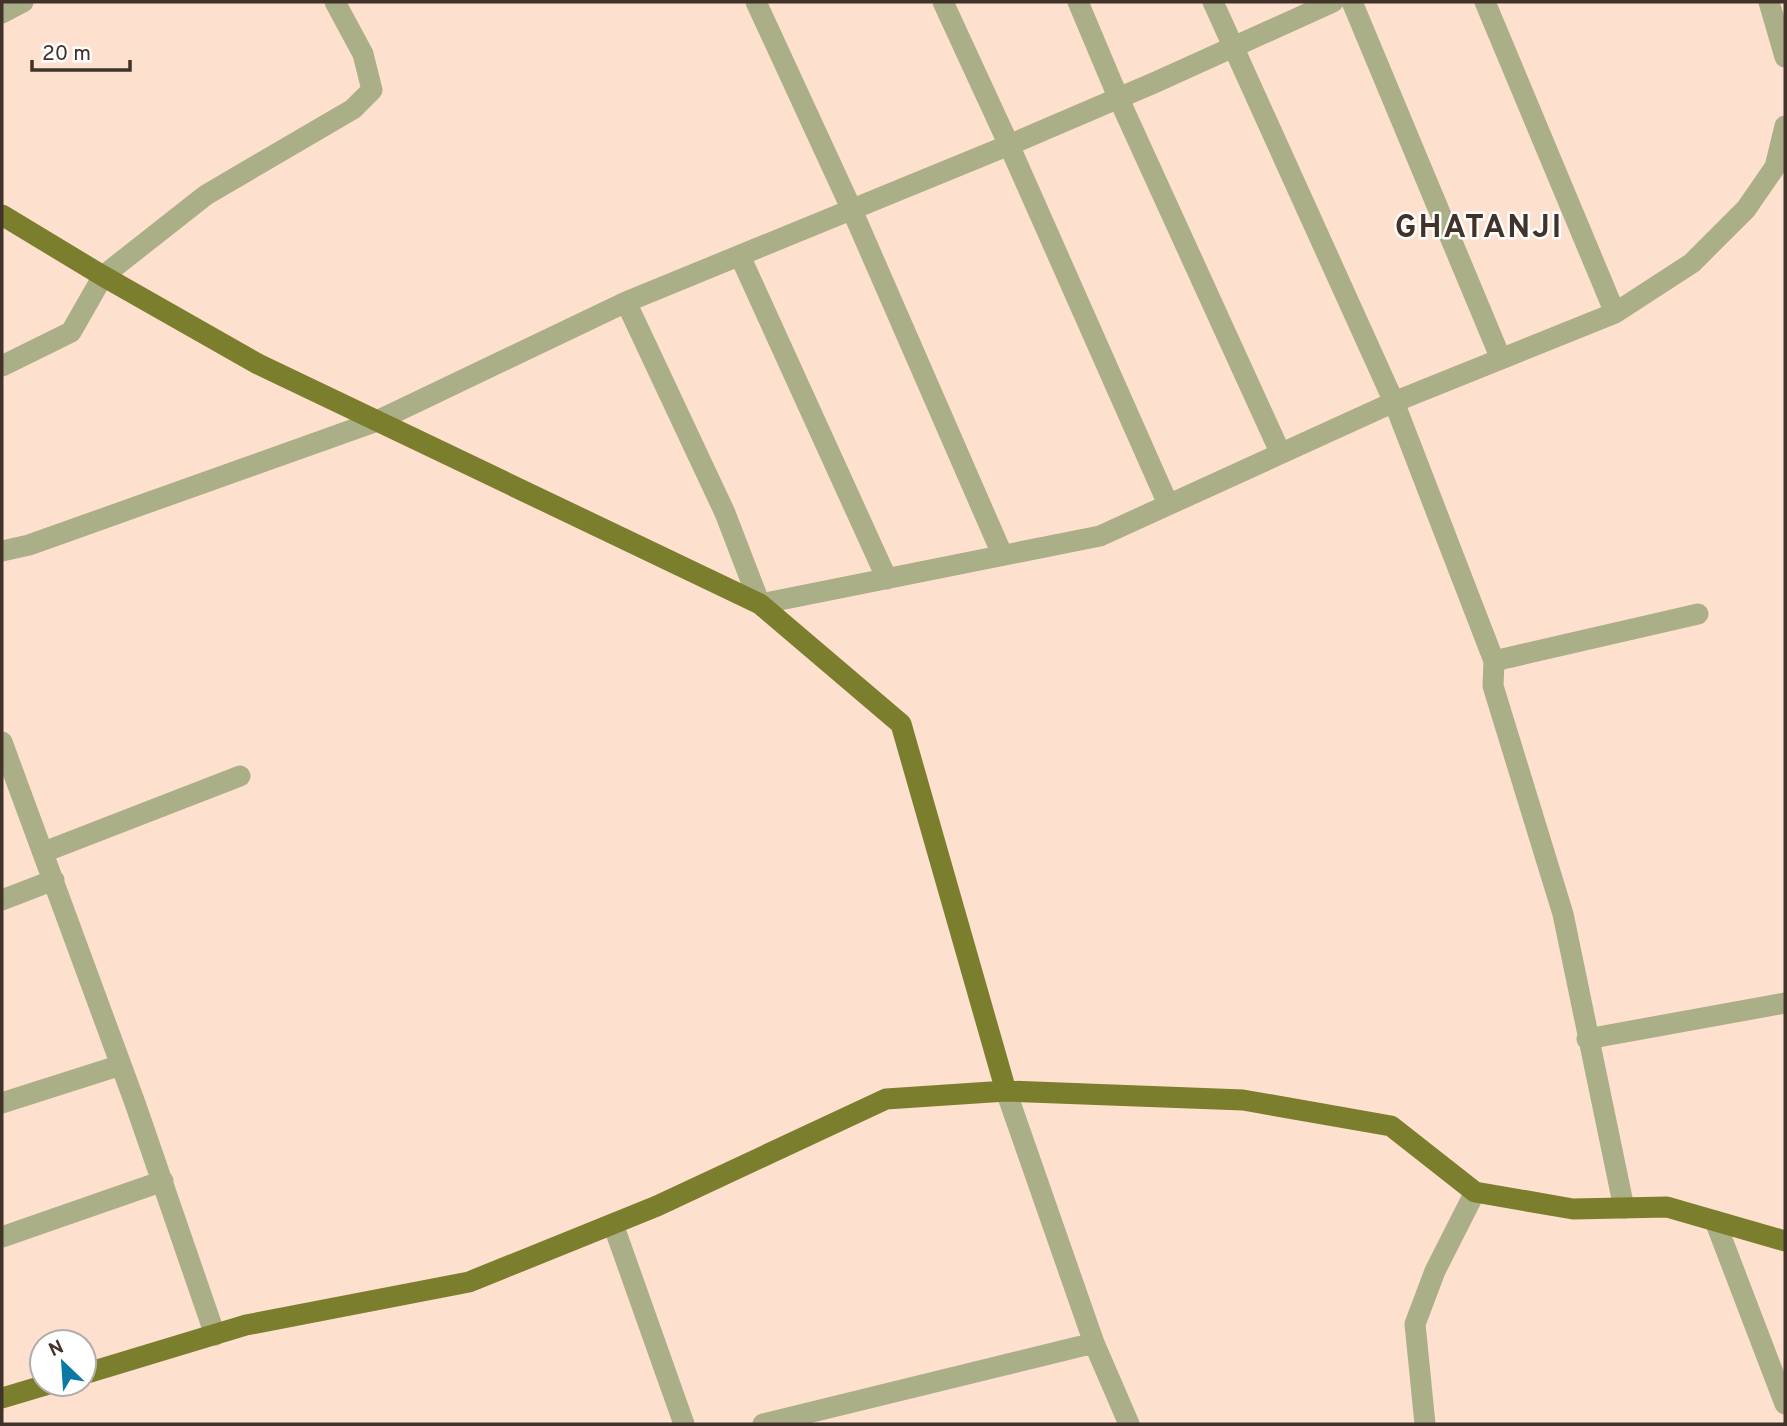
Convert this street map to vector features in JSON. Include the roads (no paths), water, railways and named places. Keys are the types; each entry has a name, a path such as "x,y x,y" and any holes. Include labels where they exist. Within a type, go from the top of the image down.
{"main road":[{"path":"2,215 258,364 760,604 901,724 1006,1091"},
{"path":"98,1370 246,1325 469,1282 613,1224 886,1099 1006,1091 1244,1100 1391,1126 1475,1192 1573,1209 1667,1207 1785,1241"},
{"path":"2,1398 28,1390"}],"street":[{"path":"2,13 23,2"},
{"path":"2,366 71,332 103,276 206,195 353,109 372,90 363,54 335,2"},
{"path":"756,2 852,210 1002,554"},
{"path":"943,2 1168,505"},
{"path":"1078,2 1118,97 1280,452"},
{"path":"1213,2 1394,402 1494,661 1493,686 1563,914 1624,1208"},
{"path":"2,551 29,545 377,421 626,302 1009,145 1333,2"},
{"path":"1352,2 1501,359"},
{"path":"1485,2 1615,313"},
{"path":"1769,2 1785,57"},
{"path":"626,302 725,513 760,604 1100,536 1394,402 1615,313 1692,263 1746,209 1775,167 1785,126"},
{"path":"740,256 887,579"},
{"path":"1494,661 1698,614"},
{"path":"2,743 163,1181 215,1335"},
{"path":"44,852 240,776"},
{"path":"2,900 54,880"},
{"path":"1587,1039 1785,1003"},
{"path":"2,1103 121,1065"},
{"path":"1006,1091 1094,1343 1129,1424"},
{"path":"2,1237 163,1181"},
{"path":"1425,1424 1415,1324 1444,1252 1475,1192"},
{"path":"1715,1221 1785,1404"},
{"path":"613,1224 684,1424"},
{"path":"763,1424 1094,1343"}],"district":[{"name":"GHATANJI","path":"1479,226"}]}
